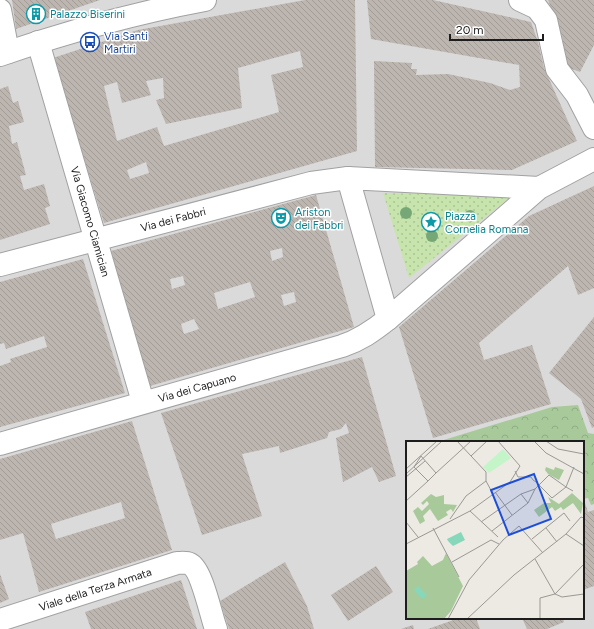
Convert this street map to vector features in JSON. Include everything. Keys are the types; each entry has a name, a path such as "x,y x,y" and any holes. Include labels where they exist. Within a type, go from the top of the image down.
{"street":[{"path":"0,10 4,54 38,42 148,11 205,0"},
{"path":"520,0 537,8 546,20 557,69 577,95 594,128"},
{"name":"Via Giacomo Ciamician","path":"38,42 94,239 143,402"},
{"path":"539,188 348,178 388,319 539,188 594,159"},
{"name":"Via dei Fabbri","path":"0,265 311,183 348,178"},
{"name":"Via dei Capuano","path":"0,444 348,344 371,332 388,319"},
{"name":"Viale della Terza Armata","path":"0,620 177,563 191,564 199,576 216,629"}],"shaded area":[{"path":"0,0 594,0 594,629 0,629"}],"green space":[{"path":"383,193 512,196 409,278"},
{"path":"578,405 588,433 594,434 594,504 591,505 588,498 584,499 584,441 440,441 552,407"}],"building":[{"name":"Palazzo Biserini","path":"12,0 100,0 16,29"},
{"path":"305,0 355,0 357,151 104,223 53,58 138,30","holes":["300,51 303,67 271,75 279,112 164,146 157,127 117,141 104,86 117,82 122,103 151,95 146,81 163,78 164,98 156,100 166,124 242,108 238,68","146,162 149,173 130,179 127,170"]},
{"path":"367,0 433,0 531,22 538,42 544,68 577,141 512,170 375,167 374,61 412,63 411,69 417,69 416,75 448,74 490,83 510,90 520,87 519,65 371,39"},
{"path":"548,0 594,0 594,45 580,72 566,67 562,36"},
{"path":"8,86 13,103 18,101 24,122 9,126 12,144 17,142 26,175 20,176 24,190 44,184 50,206 45,208 50,224 0,240 0,89"},
{"path":"594,186 594,288 578,295 568,266 479,343 484,360 532,345 551,404 433,438 399,327 529,216"},
{"path":"316,195 354,327 150,386 111,251","holes":["282,248 283,257 272,261 270,251","183,276 185,285 172,289 170,279","250,282 255,297 218,309 214,293","294,292 296,302 284,306 281,295","194,319 199,329 184,334 181,324"]},
{"path":"83,259 125,393 0,427 0,366 11,362 10,359 47,347 44,336 6,349 4,343 0,344 0,282"},
{"path":"594,317 594,427 592,428 581,399 549,373"},
{"path":"362,357 396,476 379,482 372,467 343,482 336,438 349,433 346,423 341,429 329,432 327,438 280,453 279,446 242,454 262,516 202,535 161,413"},
{"path":"132,421 172,550 39,592 23,533 0,540 0,459","holes":["121,502 125,518 56,539 51,524"]},
{"path":"584,504 588,512 594,510 594,586 584,590"},
{"path":"285,562 307,606 314,629 229,629 220,601"},
{"path":"376,566 393,592 348,621 331,595"},
{"path":"0,574 9,599 0,603"},
{"path":"181,580 197,629 91,629 85,612"},
{"path":"456,619 476,619 480,629 428,629"},
{"path":"522,619 563,619 564,622 547,629 527,629"},
{"path":"413,625 414,629 401,629"}],"place":[{"name":"Palazzo Biserini","path":"36,14"},
{"name":"Via Santi Martiri","path":"90,42"},
{"name":"Ariston dei Fabbri","path":"281,218"},
{"name":"Piazza Cornelia Romana","path":"431,222"}]}
